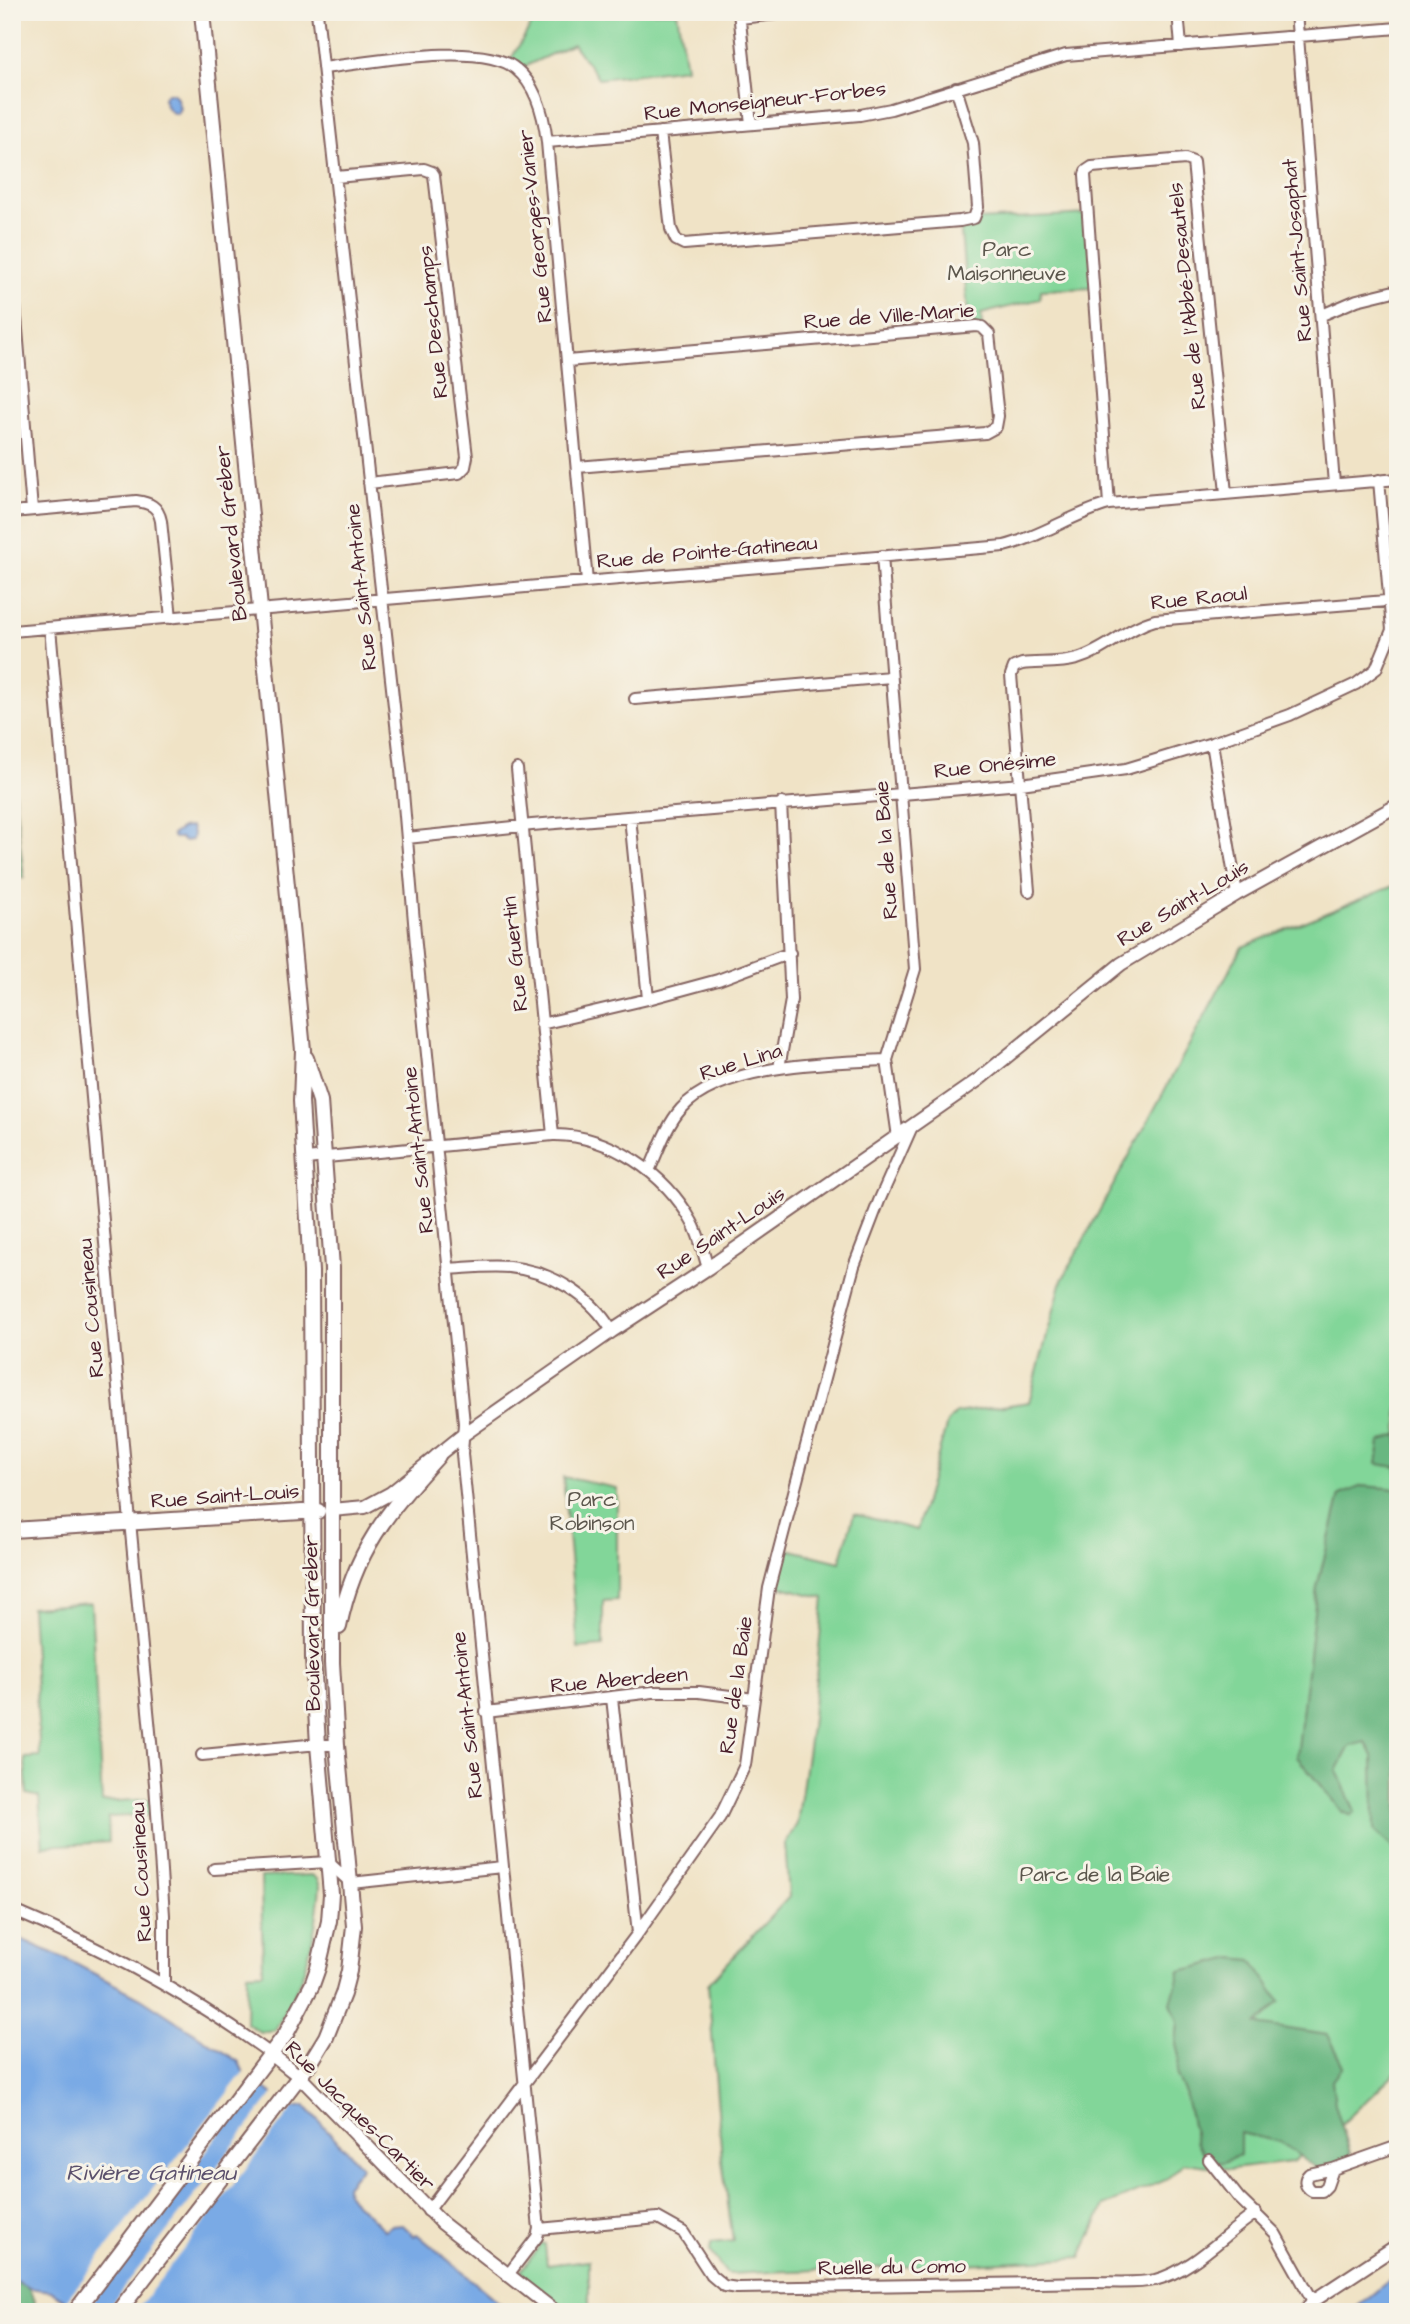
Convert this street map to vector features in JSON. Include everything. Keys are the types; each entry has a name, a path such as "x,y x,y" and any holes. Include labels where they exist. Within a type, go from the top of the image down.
{"main road":[{"name":"Boulevard Gréber","path":"75,2312 256,2075 298,2014 312,1985 320,1959 330,1907 313,1658 311,1272 301,1101 303,1050 201,12"},
{"name":"Boulevard Gréber","path":"118,2312 300,2077 327,2037 343,1994 348,1971 354,1926 332,1663 332,1268 320,1101 303,1050"},
{"path":"332,1663 350,1584 369,1543 384,1517 438,1455"},
{"name":"Rue Saint-Louis","path":"12,1530 332,1510"}],"street":[{"name":"Rue Saint-Antoine","path":"317,12 407,838 437,1146 486,1712 539,2229"},
{"path":"751,124 739,15 796,12"},
{"path":"1178,12 1181,46"},
{"name":"Rue Saint-Josaphat","path":"1296,12 1334,484"},
{"name":"Rue Monseigneur-Forbes","path":"547,142 860,115 891,109 1066,55 1398,27"},
{"name":"Rue Georges-Vanier","path":"323,68 469,54 497,59 514,67 529,84 541,110 547,142 587,582"},
{"path":"660,132 671,229 676,240 684,244 960,221 974,218 978,206 973,144 956,88"},
{"name":"Rue de l'Abbé-Desautels","path":"1109,504 1085,175 1092,167 1185,159 1192,162 1226,493"},
{"name":"Rue Deschamps","path":"336,177 424,169 435,175 467,457 466,467 459,472 369,482"},
{"path":"12,269 32,510"},
{"path":"1322,315 1357,300 1398,290"},
{"name":"Rue de Ville-Marie","path":"568,361 982,327 987,330 990,338 998,416 996,427 985,433 577,467"},
{"name":"Rue de Pointe-Gatineau","path":"12,631 1004,546 1027,539 1072,516 1109,504 1398,479"},
{"name":"Rue Onésime","path":"407,838 1021,783 1126,769 1212,743 1290,715 1356,684 1376,669 1392,630 1394,600 1378,480"},
{"path":"12,512 136,501 154,506 161,521 171,618"},
{"name":"Rue de la Baie","path":"882,556 915,969 887,1060 898,1137"},
{"name":"Rue Raoul","path":"1021,783 1011,675 1014,667 1076,659 1108,645 1137,625 1155,620 1394,600"},
{"name":"Rue Cousineau","path":"50,628 157,1810 164,1915 164,1985"},
{"path":"635,699 891,677"},
{"path":"1212,743 1237,894"},
{"name":"Rue Guertin","path":"517,769 553,1135"},
{"path":"1021,783 1028,891"},
{"path":"779,1068 791,1000 781,803"},
{"name":"Rue Saint-Louis","path":"332,1510 374,1503 463,1435 612,1331 911,1129 986,1074 1121,964 1237,894 1398,805"},
{"path":"630,817 648,999"},
{"path":"541,1024 718,980 790,953"},
{"name":"Rue Lina","path":"649,1171 680,1110 694,1096 732,1080 779,1068 807,1063 887,1060"},
{"name":"Rue de la Baie","path":"428,2211 638,1933 720,1817 744,1765 769,1588 837,1328 854,1266 911,1129"},
{"path":"306,1159 553,1135 589,1139 614,1149 649,1171 674,1196 693,1223 708,1268"},
{"path":"448,1269 510,1267 552,1278 580,1294 612,1331"},
{"name":"Rue Aberdeen","path":"486,1712 653,1692 699,1692 754,1699"},
{"path":"612,1698 638,1933"},
{"path":"202,1755 337,1745"},
{"path":"214,1869 328,1862 351,1883 502,1867"},
{"name":"Rue Jacques-Cartier","path":"12,1910 89,1944 164,1985 271,2054 300,2077 428,2211 556,2312"},
{"path":"502,2111 516,2109 528,2116"},
{"path":"1333,2169 1398,2146"},
{"path":"1209,2160 1239,2198 1275,2233 1309,2306 1398,2245"},
{"name":"Ruelle du Como","path":"539,2229 658,2218 683,2232 711,2275 724,2286 737,2288 1055,2283 1153,2280 1188,2265 1256,2213"},
{"path":"507,2276 537,2237 539,2229"}],"green space":[{"path":"539,12 677,12 686,68 599,79 573,44 517,70 508,64"},
{"name":"Parc Maisonneuve","path":"1088,214 1094,288 1041,290 1040,299 981,314 982,327 969,326 960,221"},
{"path":"12,772 24,878 12,879"},
{"name":"Parc de la Baie","path":"1398,884 1398,2070 1341,2125 1292,2162 1231,2169 1184,2163 1166,2180 1104,2206 1081,2257 727,2274 710,2252 711,2243 733,2241 722,2160 708,1984 789,1897 785,1844 797,1824 811,1727 824,1598 778,1586 787,1549 840,1562 854,1514 917,1530 947,1423 956,1413 1029,1402 1062,1280 1242,947"},
{"path":"1398,1434 1398,1482 1397,1467 1377,1464 1380,1442"},
{"name":"Parc Robinson","path":"563,1477 617,1488 617,1600 603,1601 603,1646 578,1648"},
{"path":"1362,1486 1398,1489 1398,1849 1395,1850 1374,1830 1373,1756 1366,1742 1350,1746 1337,1771 1355,1812 1351,1816 1342,1812 1297,1757 1317,1587 1340,1495"},
{"path":"91,1603 102,1802 151,1799 152,1815 108,1817 109,1842 43,1846 39,1797 27,1794 25,1758 40,1757 31,1607"},
{"path":"312,1875 320,1886 307,1961 275,2030 260,2032 246,2023 247,1973 263,1972 261,1877"},
{"path":"1233,1958 1252,1960 1280,2002 1257,2024 1327,2035 1343,2066 1332,2081 1335,2104 1352,2159 1319,2170 1280,2142 1240,2133 1240,2155 1224,2162 1210,2163 1196,2142 1185,2093 1177,2076 1178,2022 1171,2003 1180,1971"},
{"path":"541,2244 545,2245 547,2265 589,2260 589,2312 571,2312 527,2281 520,2272"},
{"path":"12,2279 29,2288 38,2312 12,2312"}],"water":[{"path":"167,93 176,96 180,108 177,114 166,106 164,98"},
{"path":"191,827 192,840 183,841 172,835 182,828"},
{"name":"Rivière Gatineau","path":"12,1935 68,1960 141,1998 239,2062 243,2071 291,2108 305,2106 360,2165 361,2168 346,2186 347,2194 384,2230 403,2225 414,2236 417,2234 510,2312 83,2312 51,2291 29,2288 12,2279"},
{"path":"1398,2273 1398,2312 1351,2312"}],"pier":[{"path":"246,2069 260,2080 85,2312 77,2312 64,2303"},
{"path":"275,2091 295,2105 135,2312 105,2312"}]}
